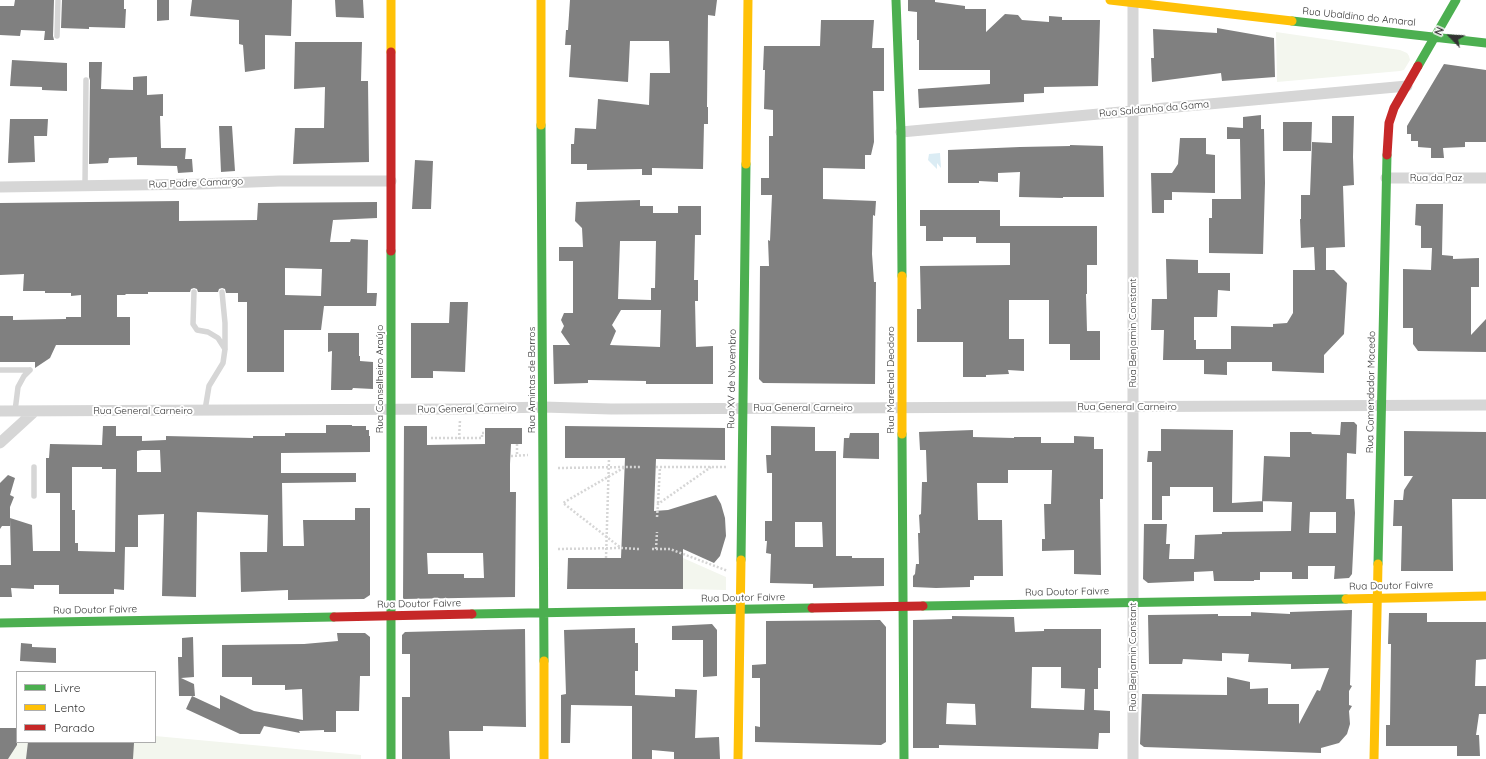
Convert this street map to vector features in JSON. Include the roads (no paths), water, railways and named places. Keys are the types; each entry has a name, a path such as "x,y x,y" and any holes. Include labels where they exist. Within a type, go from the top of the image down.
{"main road":[{"name":"Rua Conselheiro Araújo","path":"391,0 391,759"},
{"name":"Rua Amintas de Barros","path":"541,0 544,759"},
{"name":"Rua XV de Novembro","path":"738,759 748,0"},
{"name":"Rua Marechal Deodoro","path":"896,0 901,132 904,759"},
{"name":"Rua Ubaldino do Amaral","path":"1110,0 1133,1 1486,43"},
{"name":"Rua Comendador Macedo","path":"1374,759 1386,178 1389,123 1394,108 1456,0"},
{"name":"Rua Doutor Faivre","path":"0,623 1486,596"}],"street":[{"name":"Rua Benjamin Constant","path":"1133,1 1133,759"},
{"name":"Rua Saldanha da Gama","path":"901,132 1407,86"},
{"name":"Rua da Paz","path":"1386,178 1486,178"},
{"name":"Rua Padre Camargo","path":"0,187 279,181 391,181"},
{"name":"Rua General Carneiro","path":"0,411 391,410 543,407 611,409 1486,405"},
{"path":"0,443 35,411"}],"lane":[{"path":"57,36 58,0"},
{"path":"85,186 86,80"},
{"path":"194,292 193,324 197,330 208,332 218,338 225,349"},
{"path":"205,410 209,386 223,363 225,349 225,323 222,292"},
{"path":"0,370 30,370 24,376 18,387 15,411"},
{"path":"34,467 34,496"}]}
